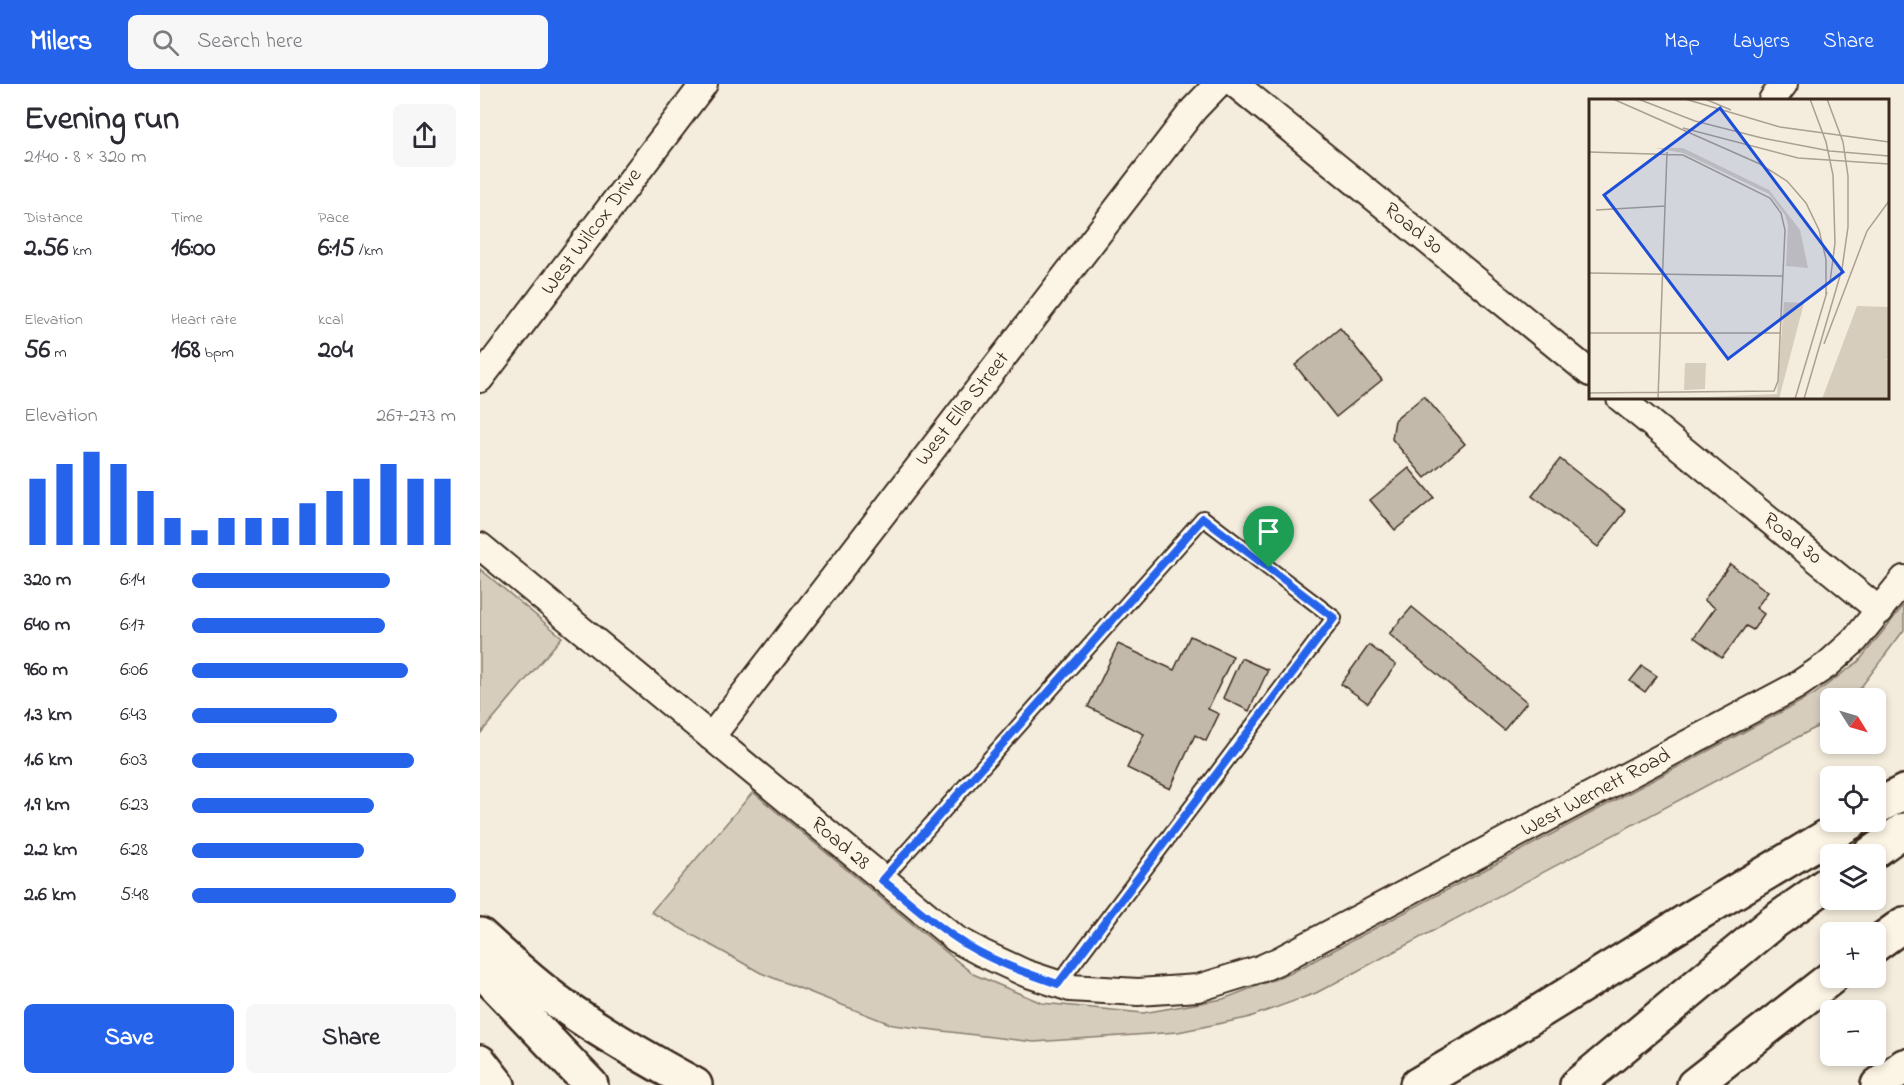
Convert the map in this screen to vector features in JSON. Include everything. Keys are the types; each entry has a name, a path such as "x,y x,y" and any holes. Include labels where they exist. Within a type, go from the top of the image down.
{"highway":[{"path":"1886,802 1904,792"},
{"path":"1884,844 1904,830"},
{"path":"1417,1085 1475,1052 1834,832"},
{"path":"1577,1085 1771,924 1820,889"},
{"path":"1886,937 1904,924"},
{"path":"480,935 521,973 561,1004 627,1047 695,1085"},
{"path":"480,969 591,1085"},
{"path":"1694,1085 1820,987"},
{"path":"480,1062 498,1085"},
{"path":"1878,1085 1904,1066"}],"street":[{"name":"West Wilcox Drive","path":"480,379 704,84"},
{"name":"West Ella Street","path":"711,737 1194,109 1218,84"},
{"name":"Road 30","path":"1235,84 1589,372"},
{"path":"1773,99 1784,84"},
{"name":"Road 30","path":"1621,399 1880,611"},
{"name":"Road 28","path":"480,546 956,939 1025,973 1070,988 1138,992 1188,989 1260,969"},
{"name":"West Wernett Road","path":"1260,969 1299,951 1796,686 1827,665 1855,640 1904,579"}],"lane":[{"path":"882,880 1203,518 1334,618 1058,984"}],"shaded area":[{"path":"480,569 562,637 480,734"},
{"path":"1904,605 1904,630 1860,688 1822,688 1859,661"},
{"path":"1820,690 1820,725 1316,993 1247,1018 1178,1032 1034,1042 893,1025 761,973 651,912 753,792 973,974 1042,1003 1143,1013 1223,999 1289,974"}],"building":[{"path":"1340,328 1382,380 1336,417 1295,365"},
{"path":"1424,396 1465,444 1425,478 1392,439 1395,420"},
{"path":"1560,459 1626,511 1598,547 1532,496"},
{"path":"1409,468 1434,498 1395,530 1370,500"},
{"path":"1730,564 1768,592 1756,608 1764,614 1753,630 1746,626 1722,658 1694,637 1715,608 1704,600"},
{"path":"1412,607 1527,702 1504,730 1389,634"},
{"path":"1190,636 1233,656 1208,709 1219,714 1206,741 1195,735 1170,789 1127,768 1144,734 1088,707 1118,644 1174,670"},
{"path":"1369,645 1396,665 1368,703 1341,684"},
{"path":"1241,658 1268,670 1249,711 1223,698"},
{"path":"1642,666 1657,676 1645,692 1630,681"}],"route":[{"path":"1203,518 1269,568 1334,618 1058,984 1025,973 956,939 882,880 1203,518"}]}
